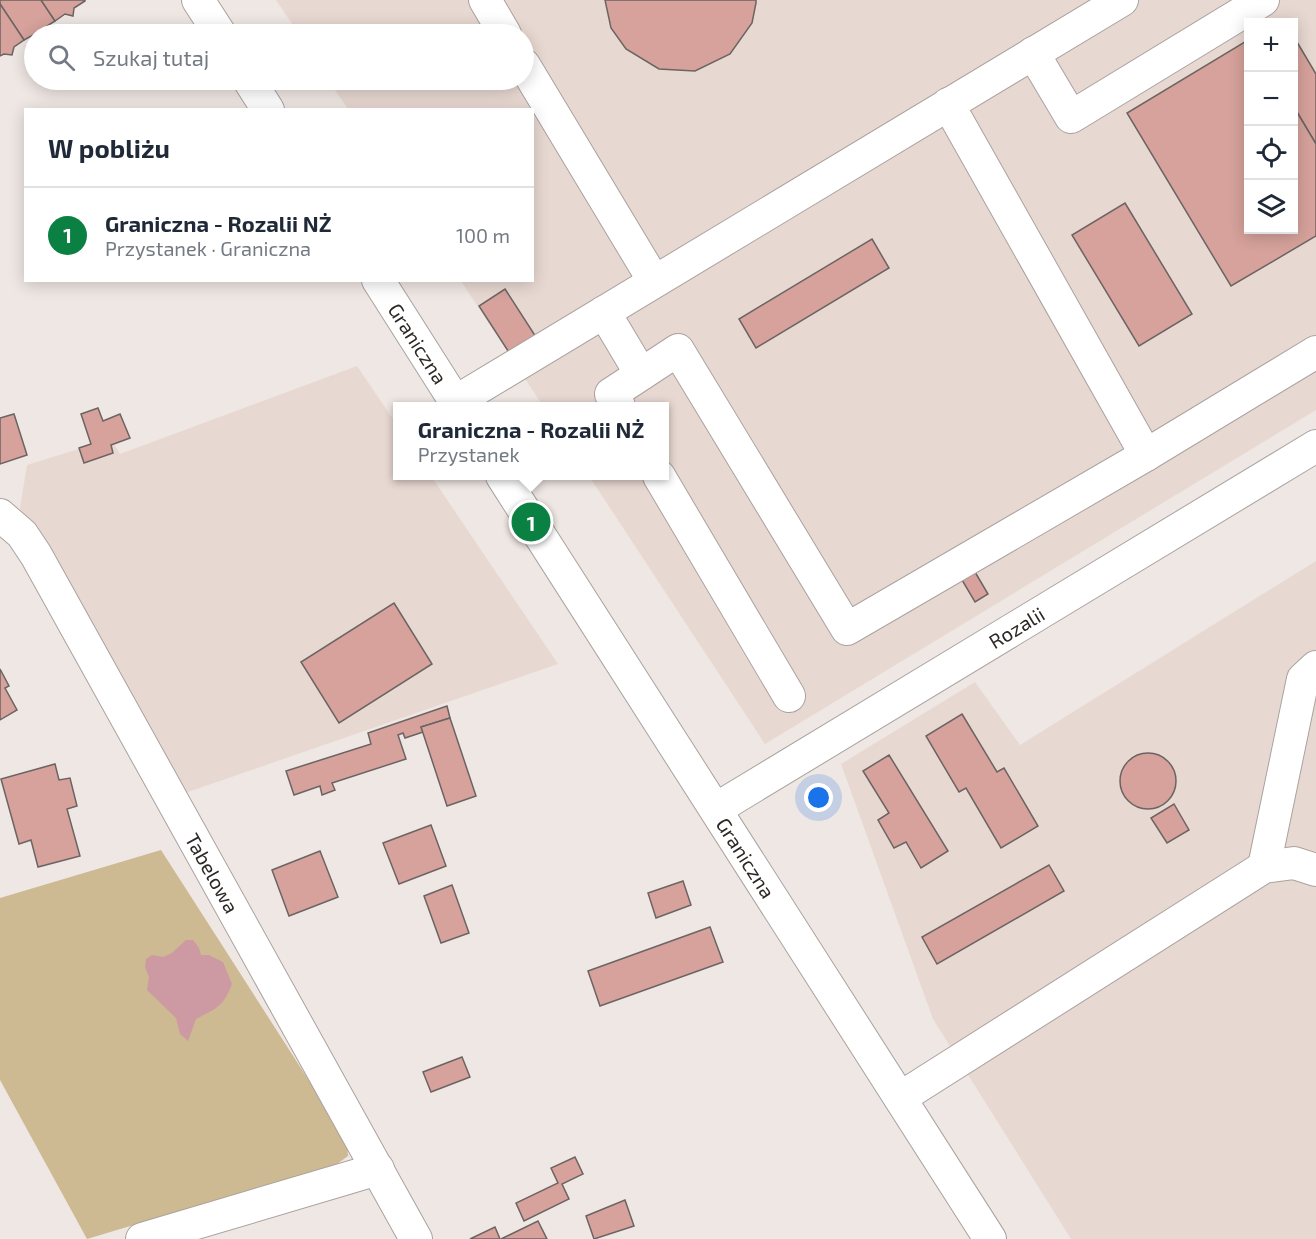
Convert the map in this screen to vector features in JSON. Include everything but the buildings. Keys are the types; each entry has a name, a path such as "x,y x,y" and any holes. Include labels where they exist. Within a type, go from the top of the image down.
{"street":[{"path":"198,0 214,24"},
{"path":"484,0 499,24"},
{"path":"460,402 604,312 1122,0"},
{"path":"1034,53 1071,117 1263,0"},
{"path":"534,82 654,282"},
{"path":"255,90 267,108"},
{"path":"948,105 1146,455"},
{"name":"Graniczna","path":"379,282 456,402"},
{"path":"604,312 641,374"},
{"path":"616,402 611,394 678,350 847,628 1146,455 1316,352"},
{"name":"Rozalii","path":"716,809 1316,446"},
{"name":"Graniczna","path":"505,480 990,1239"},
{"path":"661,480 789,696"},
{"name":"Tabelowa","path":"0,515 22,534 36,555 416,1239"},
{"path":"1264,867 1303,679 1316,667"},
{"path":"900,1098 1264,867 1294,863 1316,870"},
{"path":"142,1239 378,1169"}],"shaded area":[{"path":"276,0 1316,0 1316,410 765,744 592,480 669,480 669,402 540,402 462,282 534,282 534,108 347,108 335,90 534,90 534,24 292,24"},
{"path":"357,366 393,419 393,480 434,480 558,664 185,793 20,508 27,465 111,439 120,454"},
{"path":"1316,561 1316,1239 1071,1239 933,1019 841,764 975,682 1020,745"},
{"path":"161,850 347,1140 348,1156 337,1164 87,1239 0,1080 0,898"},
{"path":"186,940 193,940 201,955 209,955 223,962 232,984 226,998 218,1006 196,1019 188,1041 180,1034 176,1018 147,990 149,977 145,967 146,959 152,955 163,957 172,953"}],"place":[{"name":"Graniczna - Rozalii NŻ","path":"531,522"}]}
